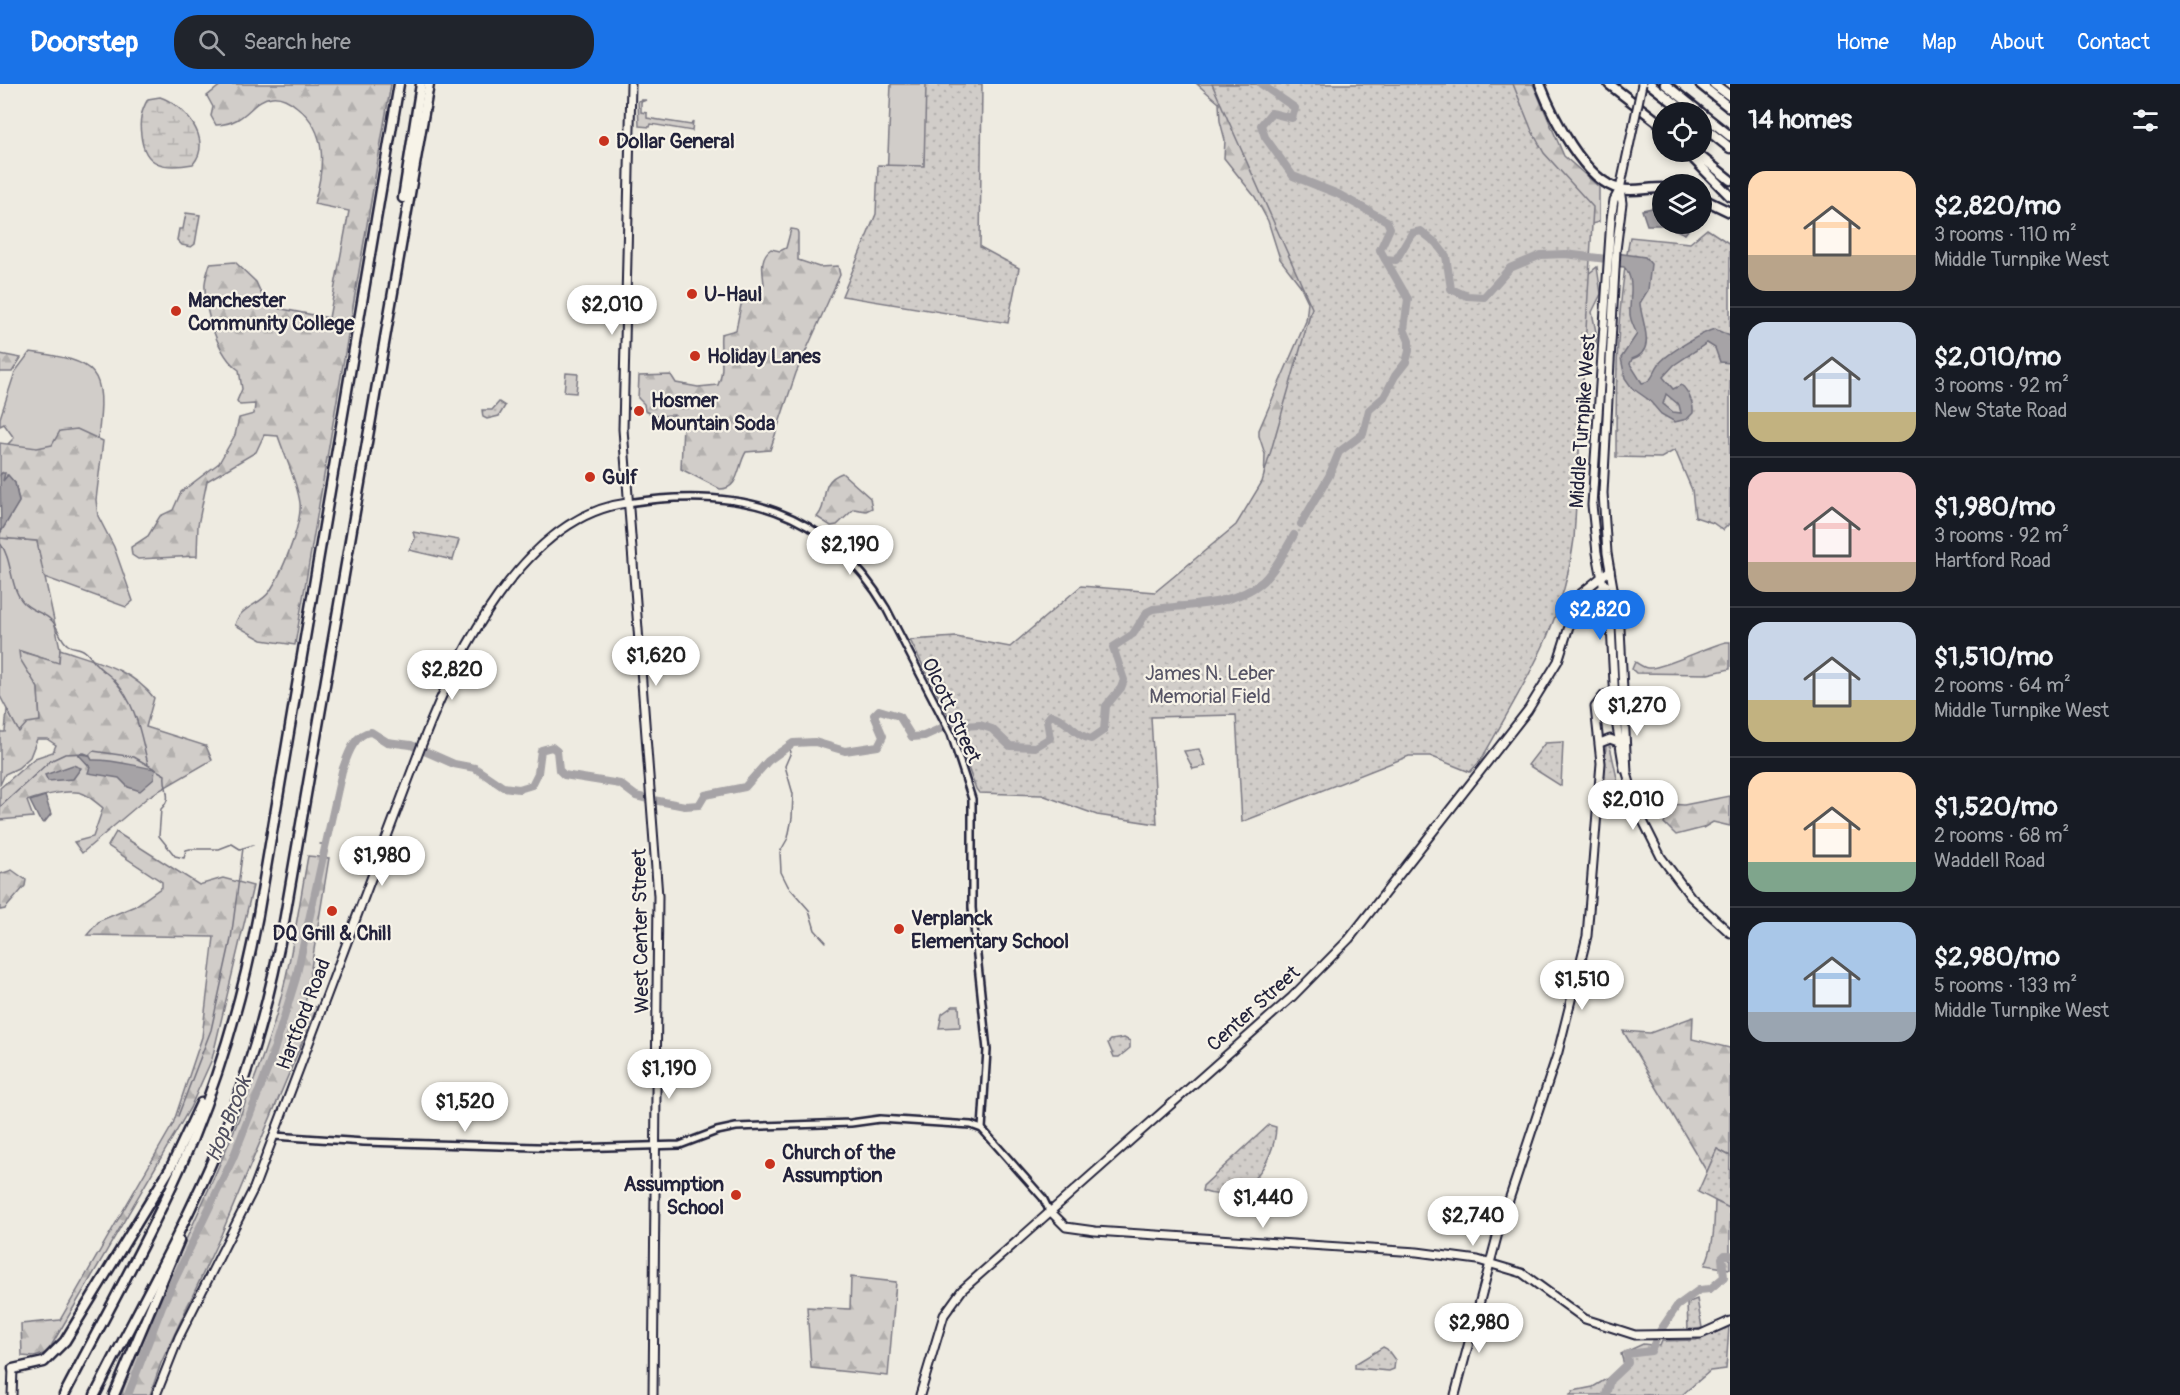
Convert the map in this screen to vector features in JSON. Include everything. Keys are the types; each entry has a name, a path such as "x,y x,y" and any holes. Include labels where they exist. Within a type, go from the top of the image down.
{"highway":[{"path":"64,1395 178,1171 214,1082 235,1017 250,956 290,731 399,84"},
{"path":"386,326 390,276 421,84"},
{"path":"95,1395 185,1219 226,1128 264,1014 281,938 429,84"},
{"path":"1540,84 1553,115 1571,146 1598,175 1620,189 1652,188"},
{"path":"1609,84 1652,119"},
{"path":"1650,84 1673,102"},
{"path":"1665,84 1687,102"},
{"path":"1700,84 1730,108"},
{"path":"1714,84 1730,96"},
{"path":"1712,122 1730,136"},
{"path":"1712,134 1730,148"},
{"path":"1697,162 1730,196"},
{"path":"1708,162 1730,180"},
{"path":"1712,203 1730,212"},
{"path":"13,1369 32,1366 47,1360 65,1341 171,1167 214,1082"},
{"path":"114,1395 143,1322 176,1249 185,1219"}],"main road":[{"name":"West Center Street","path":"631,84 623,368 627,503 653,806 658,896 653,1395"},
{"name":"Middle Turnpike West","path":"1627,773 1620,628 1610,570 1603,493 1614,202 1620,189 1642,84"},
{"name":"Middle Turnpike West","path":"1608,335 1592,485 1594,534 1612,637 1618,742 1627,773"},
{"name":"Hartford Road","path":"156,1395 179,1337 247,1206 418,753 447,683 502,590 518,569 585,514 627,503"},
{"name":"Center Street","path":"920,1395 940,1326 950,1304 973,1279 1285,1003 1349,939 1528,710 1556,665 1575,610 1575,602 1580,593 1610,570"},
{"path":"1575,610 1612,581"},
{"path":"1455,1395 1490,1262 1558,1052 1587,936 1600,743 1595,708 1599,701 1623,691"},
{"path":"1614,696 1623,699"},
{"path":"1600,743 1610,739 1618,742"},
{"path":"1627,773 1638,811 1661,857 1691,897 1730,933"},
{"path":"1049,1210 1066,1227 1095,1231 1417,1252 1490,1262 1522,1273 1585,1318 1621,1332 1658,1336 1701,1334 1730,1321"},
{"path":"12,1395 13,1369"}],"street":[{"name":"Olcott Street","path":"627,503 698,497 739,500 777,511 823,535 848,557 874,588 951,734 965,771 973,811 972,908 987,1050 982,1129"},
{"path":"274,1136 364,1142 571,1148 688,1144 717,1131 736,1127 851,1123 880,1119 974,1125 982,1129 1042,1198 1049,1210"}],"green space":[{"path":"222,84 391,84 295,645 262,640 235,625 241,614 270,591 285,561 298,523 300,503 294,478 278,436 264,435 256,452 207,481 198,525 197,556 138,559 132,555 131,547 148,536 160,516 173,510 181,492 219,463 235,435 239,418 254,414 255,404 240,405 237,401 242,389 239,370 225,355 210,321 205,285 210,264 235,262 256,282 267,306 329,318 349,211 314,204 321,165 319,139 315,128 297,107 286,100 275,97 259,102 242,116 227,124 216,125 211,116 213,107 207,96"},
{"path":"891,84 928,84 922,214 886,201"},
{"path":"926,84 982,84 980,247 1019,268 1008,323 842,296 876,214 878,165 924,166"},
{"path":"1197,84 1255,84 1352,213 1264,484 1265,454 1259,430 1306,321 1308,302 1300,285 1280,259 1268,221 1255,197 1224,158 1225,140 1220,121 1219,103"},
{"name":"James N. Leber Memorial Field","path":"1212,84 1513,84 1532,131 1544,153 1593,207 1574,539 1561,600 1551,628 1526,680 1481,760 1470,772 1430,756 1409,756 1242,822 1236,715 1151,717 1157,824 1097,815 1042,795 979,793 951,721 910,640 956,637 1010,647 1081,586 1155,592 1236,525 1262,482 1312,308"},
{"path":"1452,84 1533,84 1564,156 1599,187 1599,222 1588,225"},
{"path":"160,97 187,115 198,134 199,155 193,164 165,165 151,160 146,154 141,135 141,116 148,99"},
{"path":"646,100 641,102 641,112 647,113 647,118 691,125 693,121 692,131 651,124 650,127 639,126 638,101"},
{"path":"186,213 200,215 195,244 191,247 182,245 177,240 179,229 183,229"},
{"path":"791,229 797,230 798,233 798,260 819,267 838,266 840,275 796,373 770,450 746,452 735,481 726,488 720,489 681,469 683,424 674,415 656,416 645,411 644,404 638,398 639,376 671,375 676,383 698,387 718,385 722,366 721,334 736,330 741,305 764,284 763,265 767,252 771,249 780,251 786,248"},
{"path":"1712,232 1730,244 1730,523 1723,530 1713,523 1695,517 1692,490 1675,450 1661,458 1616,457 1619,319 1630,237 1690,243 1701,234"},
{"path":"1597,267 1601,294 1592,312 1597,337 1593,356 1583,354 1546,308"},
{"path":"30,352 71,360 84,365 93,372 101,397 98,438 49,459 8,444 14,438 4,424 0,426 0,418 15,372"},
{"path":"0,354 21,358 12,372 0,372"},
{"path":"566,373 578,374 576,393 564,392"},
{"path":"499,402 505,406 499,416 487,419 483,417 482,410 492,410"},
{"path":"77,429 103,441 96,500 98,516 114,547 133,601 126,607 44,577 37,541 0,538 0,532 19,501 15,483 7,475 5,481 2,481 2,473 0,475 0,443 37,448 52,445 60,431"},
{"path":"842,473 870,498 872,508 866,511 854,509 837,525 831,526 817,517 821,511 829,482"},
{"path":"413,532 459,540 453,560 409,550 415,539"},
{"path":"0,538 37,541 60,648 59,664 21,651 38,688 40,721 19,732 0,696"},
{"path":"1730,642 1730,669 1708,674 1636,673 1632,669 1635,662 1644,667 1654,668"},
{"path":"60,649 99,662 134,679 154,698 146,727 206,746 212,760 148,797 82,853 74,842 93,837 103,808 84,794 64,792 33,799 27,801 33,817 0,820 0,788 35,758 53,752 56,745 47,739 37,739 30,757 18,768 5,774 0,785 0,732 5,732 7,710 19,732 27,723 40,721 38,688 20,659 19,651 59,663"},
{"path":"1563,742 1561,786 1528,765 1545,743"},
{"path":"1606,745 1610,746 1621,797 1603,796"},
{"path":"1199,749 1206,766 1193,769 1184,751"},
{"path":"1730,796 1730,826 1713,822 1703,828 1676,835 1664,823 1670,804 1684,805"},
{"path":"116,832 199,885 223,878 253,886 212,1059 190,1108 47,1353 34,1357 22,1356 21,1324 60,1320 173,1124 202,1037 214,937 87,935 99,921 135,906 162,887 162,882 108,846"},
{"path":"308,856 329,858 305,1005 317,1007 221,1235 161,1363 150,1395 121,1395 157,1305 235,1129 269,1038 287,971"},
{"path":"12,870 26,880 25,886 5,909 0,910 0,874"},
{"path":"953,1006 959,1006 960,1027 939,1028 942,1014"},
{"path":"1693,1017 1692,1039 1730,1048 1730,1156 1717,1149 1707,1172 1623,1031 1650,1033"},
{"path":"1124,1038 1130,1041 1130,1048 1119,1057 1114,1057 1108,1043 1111,1040"},
{"path":"1269,1125 1276,1127 1274,1141 1263,1167 1254,1178 1231,1193 1217,1194 1202,1191 1203,1186"},
{"path":"1717,1149 1730,1156 1729,1208 1698,1192"},
{"path":"1730,1181 1730,1269 1705,1265 1712,1241 1715,1201 1729,1207 1727,1189"},
{"path":"851,1277 896,1282 888,1376 811,1368 807,1307 850,1309"},
{"path":"1697,1299 1702,1328 1688,1331 1687,1303"},
{"path":"1729,1327 1726,1369 1710,1371 1682,1395 1570,1395 1573,1391 1593,1387 1625,1368 1621,1354 1643,1344 1660,1346 1662,1341 1696,1340"},
{"path":"1383,1347 1395,1360 1394,1369 1389,1371 1355,1368 1355,1364"}],"shaded area":[{"path":"1652,208 1652,225 1647,225 1642,210"},
{"path":"1616,253 1645,257 1651,264 1648,290 1640,303 1646,343 1644,350 1632,359 1630,364 1642,383 1651,379 1663,360 1694,339 1715,329 1730,336 1730,363 1720,362 1715,348 1707,343 1674,365 1663,377 1673,389 1681,385 1688,394 1693,413 1687,419 1675,422 1661,414 1649,400 1632,388 1625,378 1621,358 1637,334 1630,315 1630,278 1624,267 1615,266","holes":["1666,394 1679,405 1681,413 1673,412 1663,404"]},
{"path":"5,473 3,481 8,475 15,483 19,502 1,532 0,475"},
{"path":"78,754 89,755 92,760 155,769 154,779 140,791 128,787 119,778 88,773 90,767"},
{"path":"73,765 81,768 73,779 48,781 45,775"},
{"path":"45,796 51,814 44,823 39,819 30,801"}],"waterway":[{"path":"1261,84 1295,108 1292,118 1271,113 1261,125 1265,137 1293,176 1338,194 1387,221 1390,228 1380,250 1385,259 1396,260 1412,233 1421,231 1436,243 1446,256 1451,289 1467,296 1484,297 1510,268 1541,255 1565,254 1615,260"},
{"path":"1301,524 1329,476 1339,452 1363,434 1369,410 1384,397 1395,376 1406,362 1409,341 1404,329 1408,299 1385,259"},
{"path":"128,1395 162,1306 233,1158 270,1063 296,978 342,771 352,747 365,733 371,732 387,742 411,745 454,764 475,768 503,787 519,789 532,785 538,773 541,750 552,747 557,751 559,770 564,775 620,784 636,796 685,806 699,805 705,795 745,787 768,761 793,743 815,742 845,751 878,746 883,736 874,715 879,710 899,716 912,737 924,736 944,727 980,725 992,729 1010,746 1035,747 1050,738 1047,720 1051,715 1091,739 1104,730 1106,706 1121,688 1124,680 1113,647 1133,634 1147,612 1153,609 1225,600 1252,589 1272,571 1294,535"},
{"path":"0,543 7,557 15,588 23,602 50,619 65,642 86,652 122,690 137,720 148,764"},
{"path":"788,745 791,752 785,766 793,794 792,818 788,838 780,852 781,872 788,886 809,910 815,930 826,942"},
{"path":"0,807 50,761 65,754 89,755 93,751 134,757 165,775 167,801 161,809 159,836 175,856 184,858 186,850 190,849 219,849 232,844 240,849 253,845"},
{"name":"Hop Brook","path":"320,844 326,844"},
{"path":"178,1116 211,1030 231,939 243,848"},
{"path":"1606,1395 1610,1380 1628,1363 1627,1354 1651,1351 1660,1331 1677,1306 1699,1290 1710,1289 1724,1277 1722,1258 1730,1255"}],"place":[{"name":"Dollar General","path":"604,141"},
{"name":"U-Haul","path":"692,294"},
{"name":"Manchester Community College","path":"176,311"},
{"name":"Holiday Lanes","path":"695,356"},
{"name":"Hosmer Mountain Soda","path":"639,411"},
{"name":"Gulf","path":"590,477"},
{"name":"DQ Grill & Chill","path":"332,911"},
{"name":"Verplanck Elementary School","path":"899,929"},
{"name":"Church of the Assumption","path":"770,1164"},
{"name":"Assumption School","path":"736,1195"}]}
